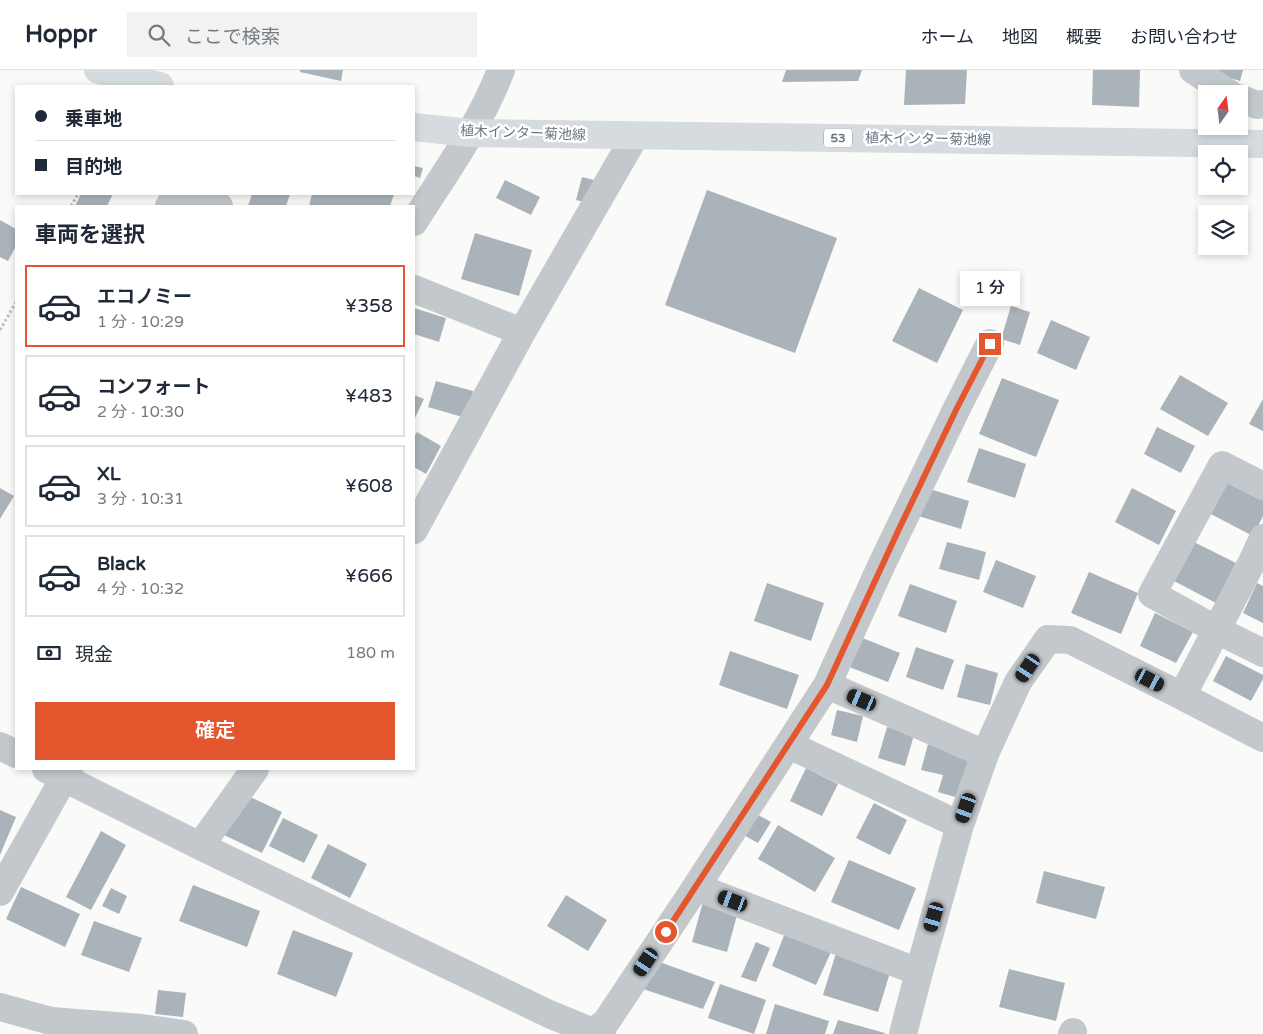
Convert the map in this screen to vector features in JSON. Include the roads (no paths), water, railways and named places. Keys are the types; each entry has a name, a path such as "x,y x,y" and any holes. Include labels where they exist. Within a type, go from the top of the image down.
{"main road":[{"path":"98,70 156,85"},
{"name":"植木インター菊池線","path":"415,127 470,133 1263,144"}],"street":[{"path":"415,220 470,133 492,92 501,70"},
{"path":"1193,70 1216,85"},
{"path":"415,528 522,332 635,136"},
{"path":"170,205 172,201 186,195"},
{"path":"191,195 216,205"},
{"path":"415,289 522,332"},
{"path":"0,892 60,772 200,846 540,1010 593,1033 606,1022 827,685 894,538 990,344"},
{"path":"1263,486 1222,465 1152,594 1263,653"},
{"path":"1182,696 1217,630 1257,565 1263,538"},
{"path":"903,1034 960,826 985,754 1018,682 1048,639 1070,640 1263,738"},
{"path":"827,685 985,754"},
{"path":"789,745 960,826"},
{"path":"0,746 15,754"},
{"path":"200,846 254,770"},
{"path":"696,887 919,972"},
{"path":"0,1007 51,1021 142,1028 184,1034"}]}
